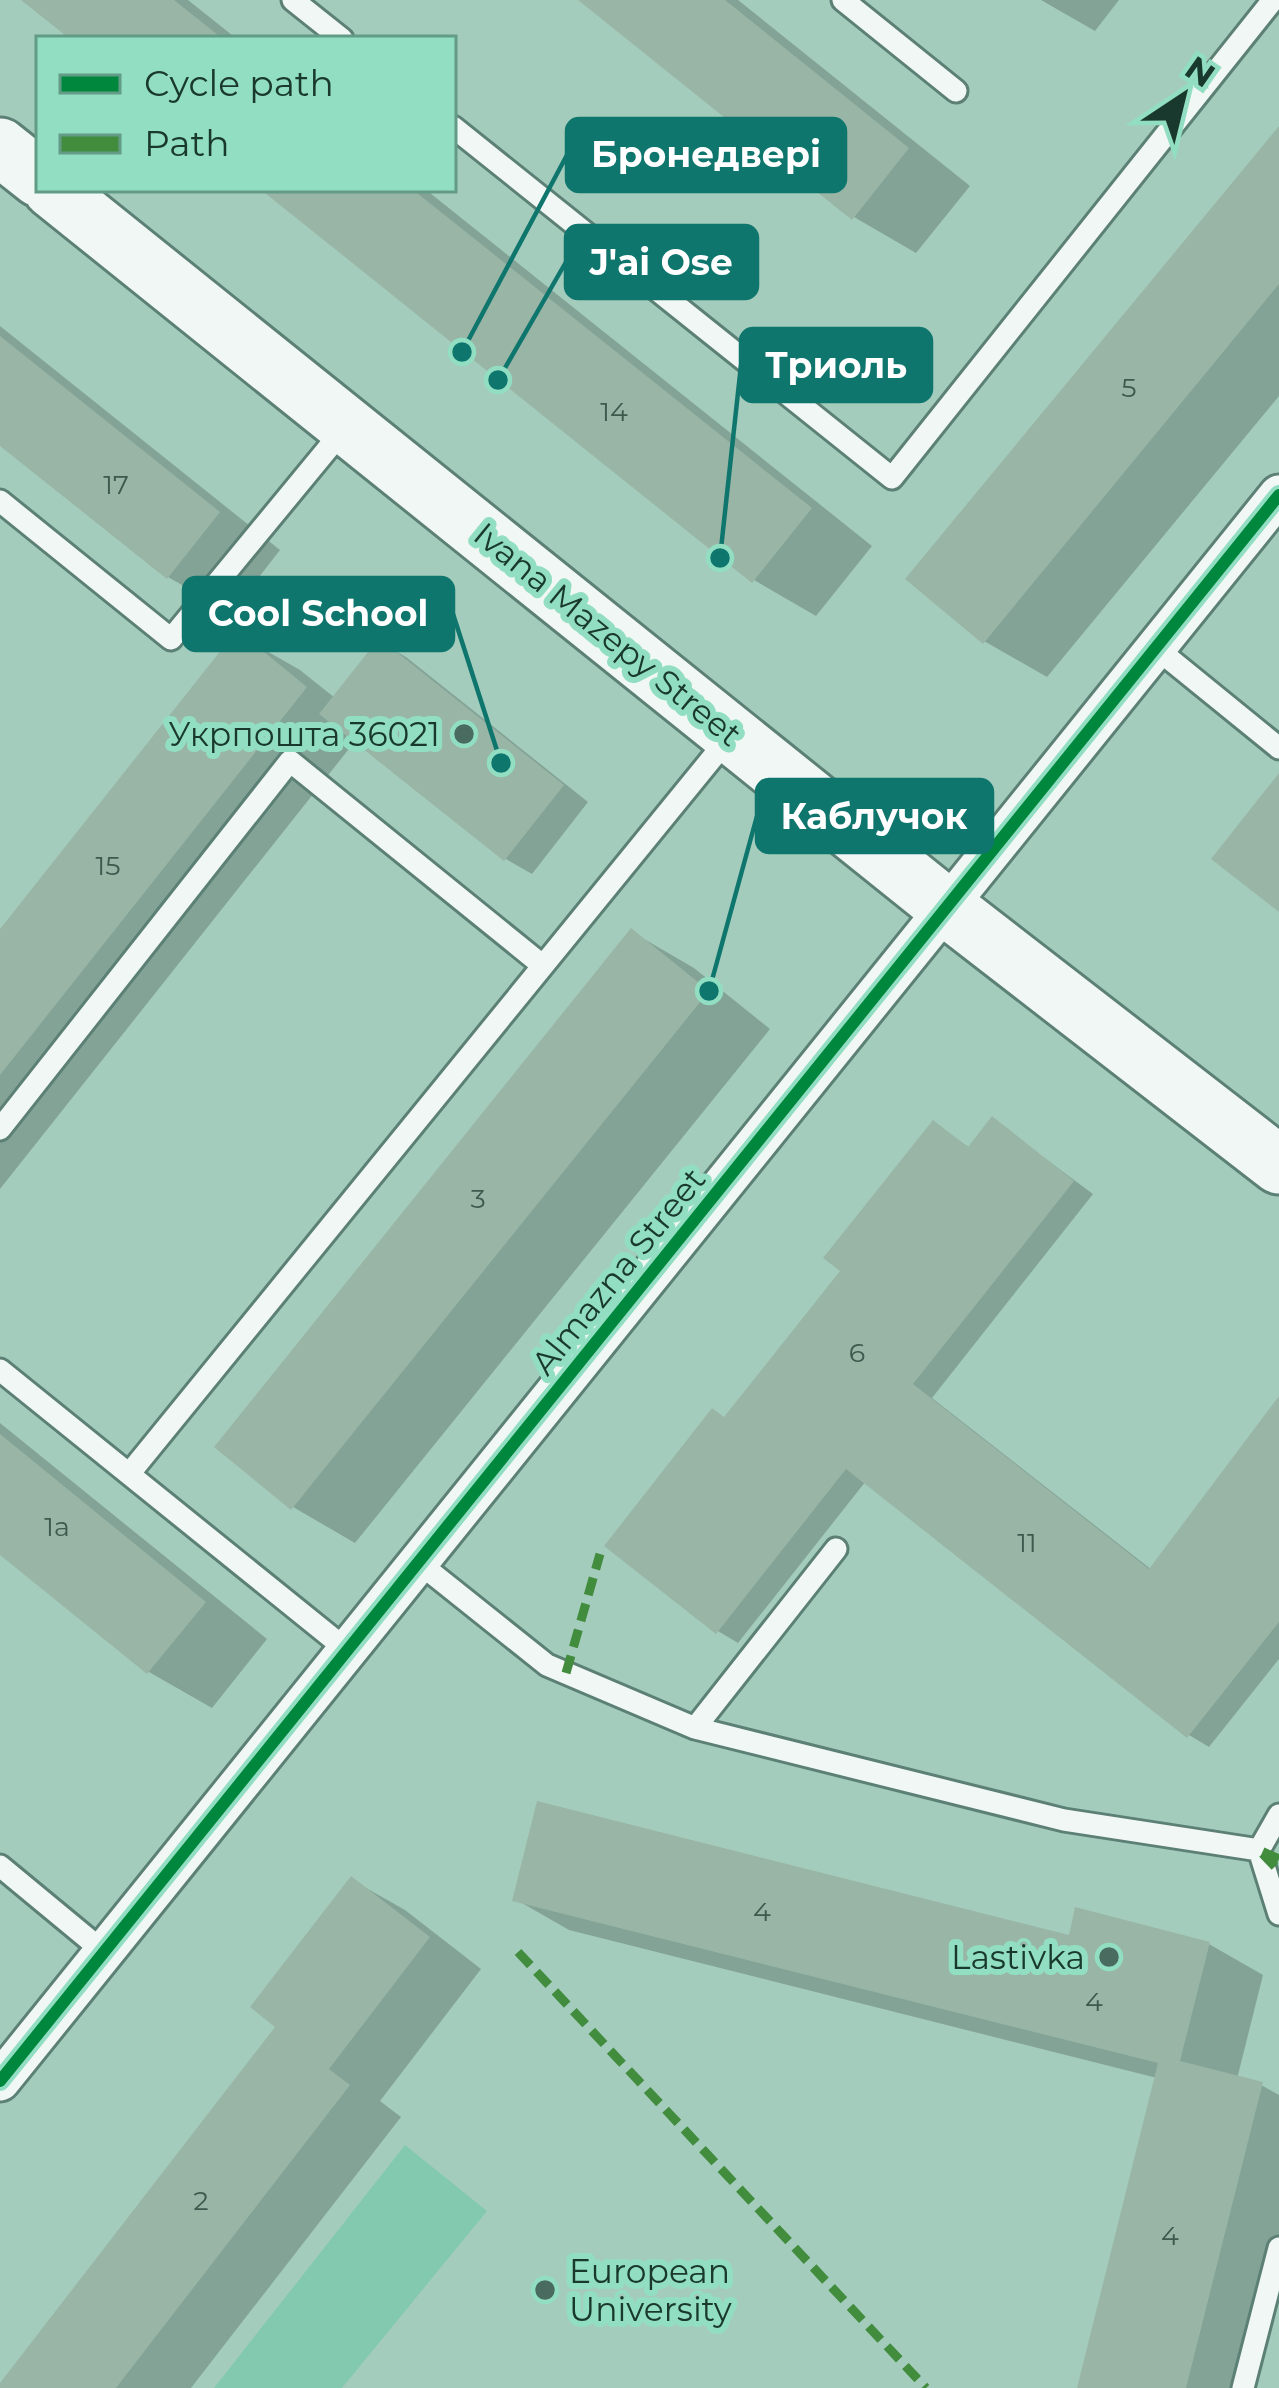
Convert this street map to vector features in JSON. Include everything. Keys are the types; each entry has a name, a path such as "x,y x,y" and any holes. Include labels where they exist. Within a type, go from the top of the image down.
{"main road":[{"path":"0,147 36,176"},
{"name":"Ivana Mazepy Street","path":"56,192 946,907 1279,1165"}],"street":[{"name":"Almazna Street","path":"0,2081 1279,495"}],"lane":[{"path":"293,0 338,36"},
{"path":"843,0 956,91"},
{"path":"456,129 892,478 1273,0"},
{"path":"0,501 171,639 347,425"},
{"path":"1156,648 1279,748"},
{"path":"129,1474 732,734"},
{"path":"0,1129 290,761 542,964"},
{"path":"0,1370 347,1650"},
{"path":"695,1728 836,1549"},
{"path":"418,1562 547,1665 695,1728 1064,1820 1259,1850"},
{"path":"1279,1815 1259,1850 1279,1914"},
{"path":"0,1867 104,1952"},
{"path":"1243,2388 1279,2248"}],"green space":[{"path":"405,2145 487,2211 342,2388 214,2388"}],"building":[{"path":"21,0 174,0 219,36 66,36"},
{"path":"578,0 725,0 909,148 852,220"},
{"path":"1279,126 1279,284 983,644 905,579"},
{"path":"264,192 416,192 812,508 752,583"},
{"path":"0,336 220,512 167,579 0,446"},
{"path":"237,630 307,687 0,1075 0,929"},
{"path":"379,638 564,785 504,861 319,714"},
{"path":"1279,773 1279,912 1211,859"},
{"path":"631,928 709,991 291,1510 214,1447"},
{"path":"992,1116 1074,1181 913,1384 1149,1569 1279,1396 1279,1622 1187,1738 846,1469 716,1634 604,1546 712,1408 724,1417 840,1271 823,1258 933,1120 968,1147"},
{"path":"0,1434 206,1602 147,1674 0,1555"},
{"path":"537,1801 1069,1935 1075,1907 1210,1942 1180,2061 1263,2082 1186,2388 1077,2388 1158,2063 512,1901"},
{"path":"351,1876 430,1937 329,2069 350,2085 116,2388 0,2388 275,2027 250,2007"}],"marked path":[{"path":"566,1673 600,1554"},
{"path":"1279,1859 1259,1850 1279,1871"},
{"path":"518,1952 926,2388"}],"cycle path":[{"path":"0,2081 1279,495"}],"place":[{"name":"Бронедвері","path":"462,352"},
{"name":"J'ai Ose","path":"498,380"},
{"name":"Триоль","path":"720,558"},
{"name":"Укрпошта 36021","path":"464,734"},
{"name":"Cool School","path":"501,763"},
{"name":"Каблучок","path":"709,991"},
{"name":"Lastivka","path":"1109,1957"},
{"name":"European University","path":"545,2290"}]}
